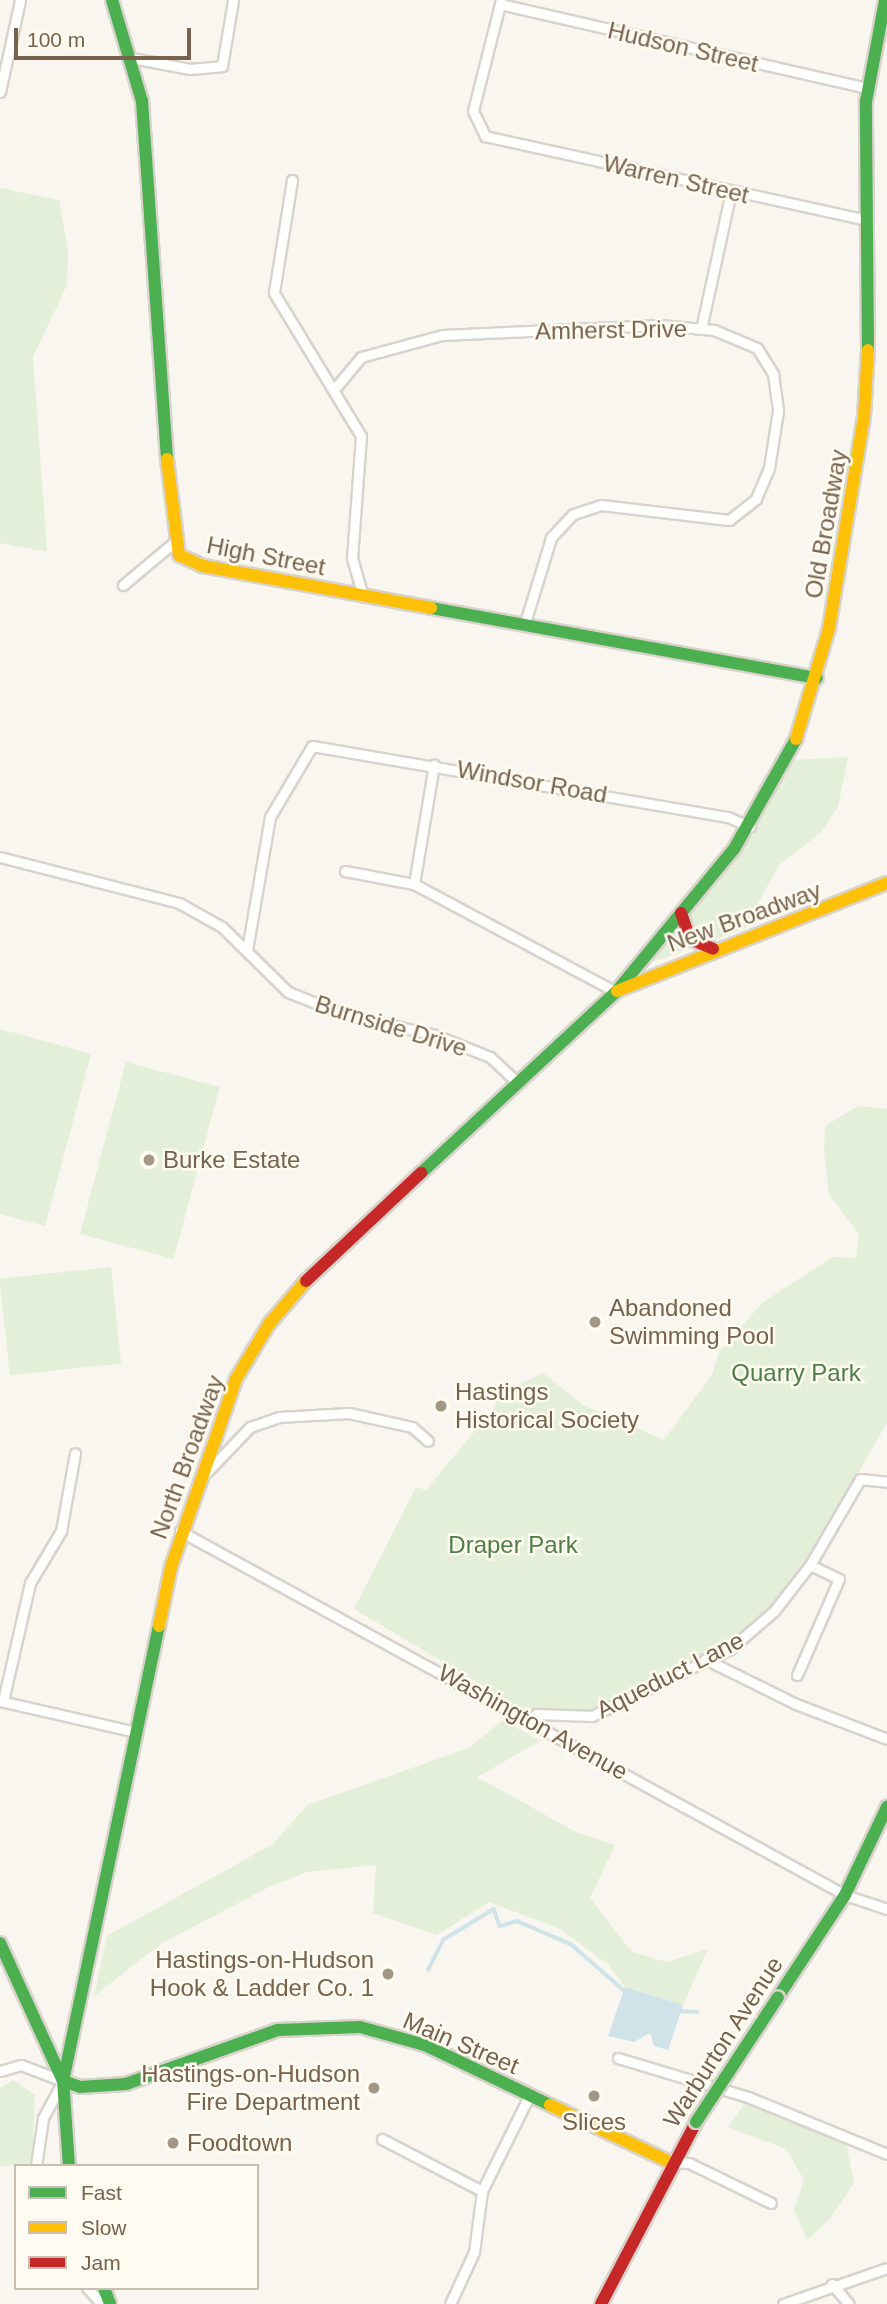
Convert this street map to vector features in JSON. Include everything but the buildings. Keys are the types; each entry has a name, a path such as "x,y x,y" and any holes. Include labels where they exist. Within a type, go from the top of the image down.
{"main road":[{"name":"High Street","path":"112,0 132,58 151,186 173,543 179,555 202,566 817,678"},
{"name":"Old Broadway","path":"616,992 750,827 794,748 817,678 864,417 868,220 867,88 885,0"},
{"name":"New Broadway","path":"616,992 713,949 887,883"},
{"path":"681,913 690,939 713,949"},
{"name":"North Broadway","path":"63,2081 180,1531 195,1483 236,1379 279,1311 616,992"},
{"name":"Warburton Avenue","path":"601,2304 670,2162 845,1895 887,1807"},
{"path":"0,1943 63,2081 68,2164"},
{"name":"Main Street","path":"63,2081 113,2087 267,2032 338,2025 425,2045 670,2162"}],"street":[{"path":"0,92 20,0"},
{"path":"132,58 190,69 222,66 233,0"},
{"name":"Hudson Street","path":"500,2 867,88"},
{"name":"Warren Street","path":"500,2 473,111 485,136 868,220"},
{"path":"292,180 274,293 337,387 361,436 352,558 363,596"},
{"path":"701,329 731,191"},
{"name":"Amherst Drive","path":"337,387 360,357 442,335 660,325 701,329 747,340 773,374 778,411 759,493 729,520 601,505 573,514 551,538 524,626"},
{"path":"123,584 173,543"},
{"name":"Windsor Road","path":"247,950 270,817 312,746 729,817 750,827"},
{"path":"414,884 434,765"},
{"name":"Burnside Drive","path":"0,857 179,903 222,927 288,992 311,1004 435,1035 490,1057 518,1083"},
{"path":"345,871 414,884 616,992"},
{"path":"195,1483 250,1427 277,1418 349,1413 412,1427 428,1441"},
{"path":"75,1453 61,1531 30,1583 2,1701 137,1731"},
{"name":"Aqueduct Lane","path":"528,1721 536,1714 592,1716 755,1631 810,1565 860,1479 887,1482"},
{"name":"Washington Avenue","path":"180,1531 845,1895 887,1909"},
{"path":"797,1675 839,1579 810,1565"},
{"path":"705,1659 796,1704 887,1739"},
{"path":"618,2058 748,2096 887,2154"},
{"path":"0,2071 21,2065 63,2081 44,2114 36,2164"},
{"path":"450,2304 474,2252 482,2190 529,2096"},
{"path":"382,2139 482,2190"},
{"path":"670,2162 689,2163 771,2203"},
{"path":"783,2304 795,2302 832,2284 887,2268"},
{"path":"832,2284 849,2304"},
{"path":"89,2290 102,2304"}],"green space":[{"path":"0,188 59,200 68,249 67,285 33,357 47,552 0,543"},
{"path":"848,757 838,807 820,833 778,866 745,929 653,962 658,946 752,836 793,760"},
{"path":"0,1029 91,1054 45,1226 0,1214"},
{"name":"Burke Estate","path":"126,1062 220,1087 174,1259 80,1234"},
{"path":"858,1106 887,1109 887,1423 806,1564 752,1626 593,1712 526,1711 354,1609 416,1487 426,1490 497,1404 493,1397 543,1373 583,1405 664,1440 712,1375 719,1352 762,1303 833,1257 856,1258 859,1234 829,1194 824,1152 825,1126"},
{"path":"111,1267 121,1363 10,1375 0,1279"},
{"path":"503,1720 540,1741 477,1777 576,1832 615,1845 590,1898 632,1952 667,1962 708,1949 683,2005 625,1987 609,1965 560,1929 489,1902 437,1935 373,1913 376,1865 307,1872 265,1889 162,1943 94,1996 107,1936 273,1844 307,1805 469,1748"},
{"path":"13,2080 35,2095 32,2164 0,2166 0,2088"},
{"path":"747,2100 846,2143 854,2183 829,2220 807,2240 794,2209 804,2180 786,2149 728,2127"}],"shaded area":[{"path":"625,1987 683,2005 668,2050 654,2046 650,2033 634,2042 608,2036"}],"waterway":[{"path":"428,1970 443,1940 494,1909 500,1926 517,1921 571,1944 627,1993"},
{"path":"677,2011 697,2012"}],"traffic: fast":[{"path":"112,0 142,101 167,459"},
{"path":"868,350 866,102 885,0"},
{"path":"431,608 817,678"},
{"path":"421,1173 616,992 734,849 796,739"},
{"path":"69,2164 63,2081 159,1626"},
{"path":"778,1997 845,1895 887,1807"},
{"path":"0,1943 63,2081 80,2087 126,2084 278,2030 360,2027 425,2045 550,2105"},
{"path":"696,2122 778,1997"},
{"path":"105,2290 110,2304"}],"traffic: slow":[{"path":"796,739 829,628 864,417 868,350"},
{"path":"167,459 179,555 203,566 431,608"},
{"path":"617,991 887,883"},
{"path":"159,1626 171,1567 236,1379 269,1324 306,1281"},
{"path":"550,2105 670,2162"}],"traffic: jam":[{"path":"681,913 690,939 713,949"},
{"path":"306,1281 421,1173"},
{"path":"601,2304 696,2122"}],"place":[{"name":"Burke Estate","path":"149,1160"},
{"name":"Abandoned Swimming Pool","path":"595,1322"},
{"name":"Hastings Historical Society","path":"441,1406"},
{"name":"Hastings-on-Hudson Hook & Ladder Co. 1","path":"388,1974"},
{"name":"Hastings-on-Hudson Fire Department","path":"374,2088"},
{"name":"Slices","path":"594,2096"},
{"name":"Foodtown","path":"173,2143"}],"park label":[{"name":"Quarry Park","path":"796,1373"},
{"name":"Draper Park","path":"513,1545"}]}
